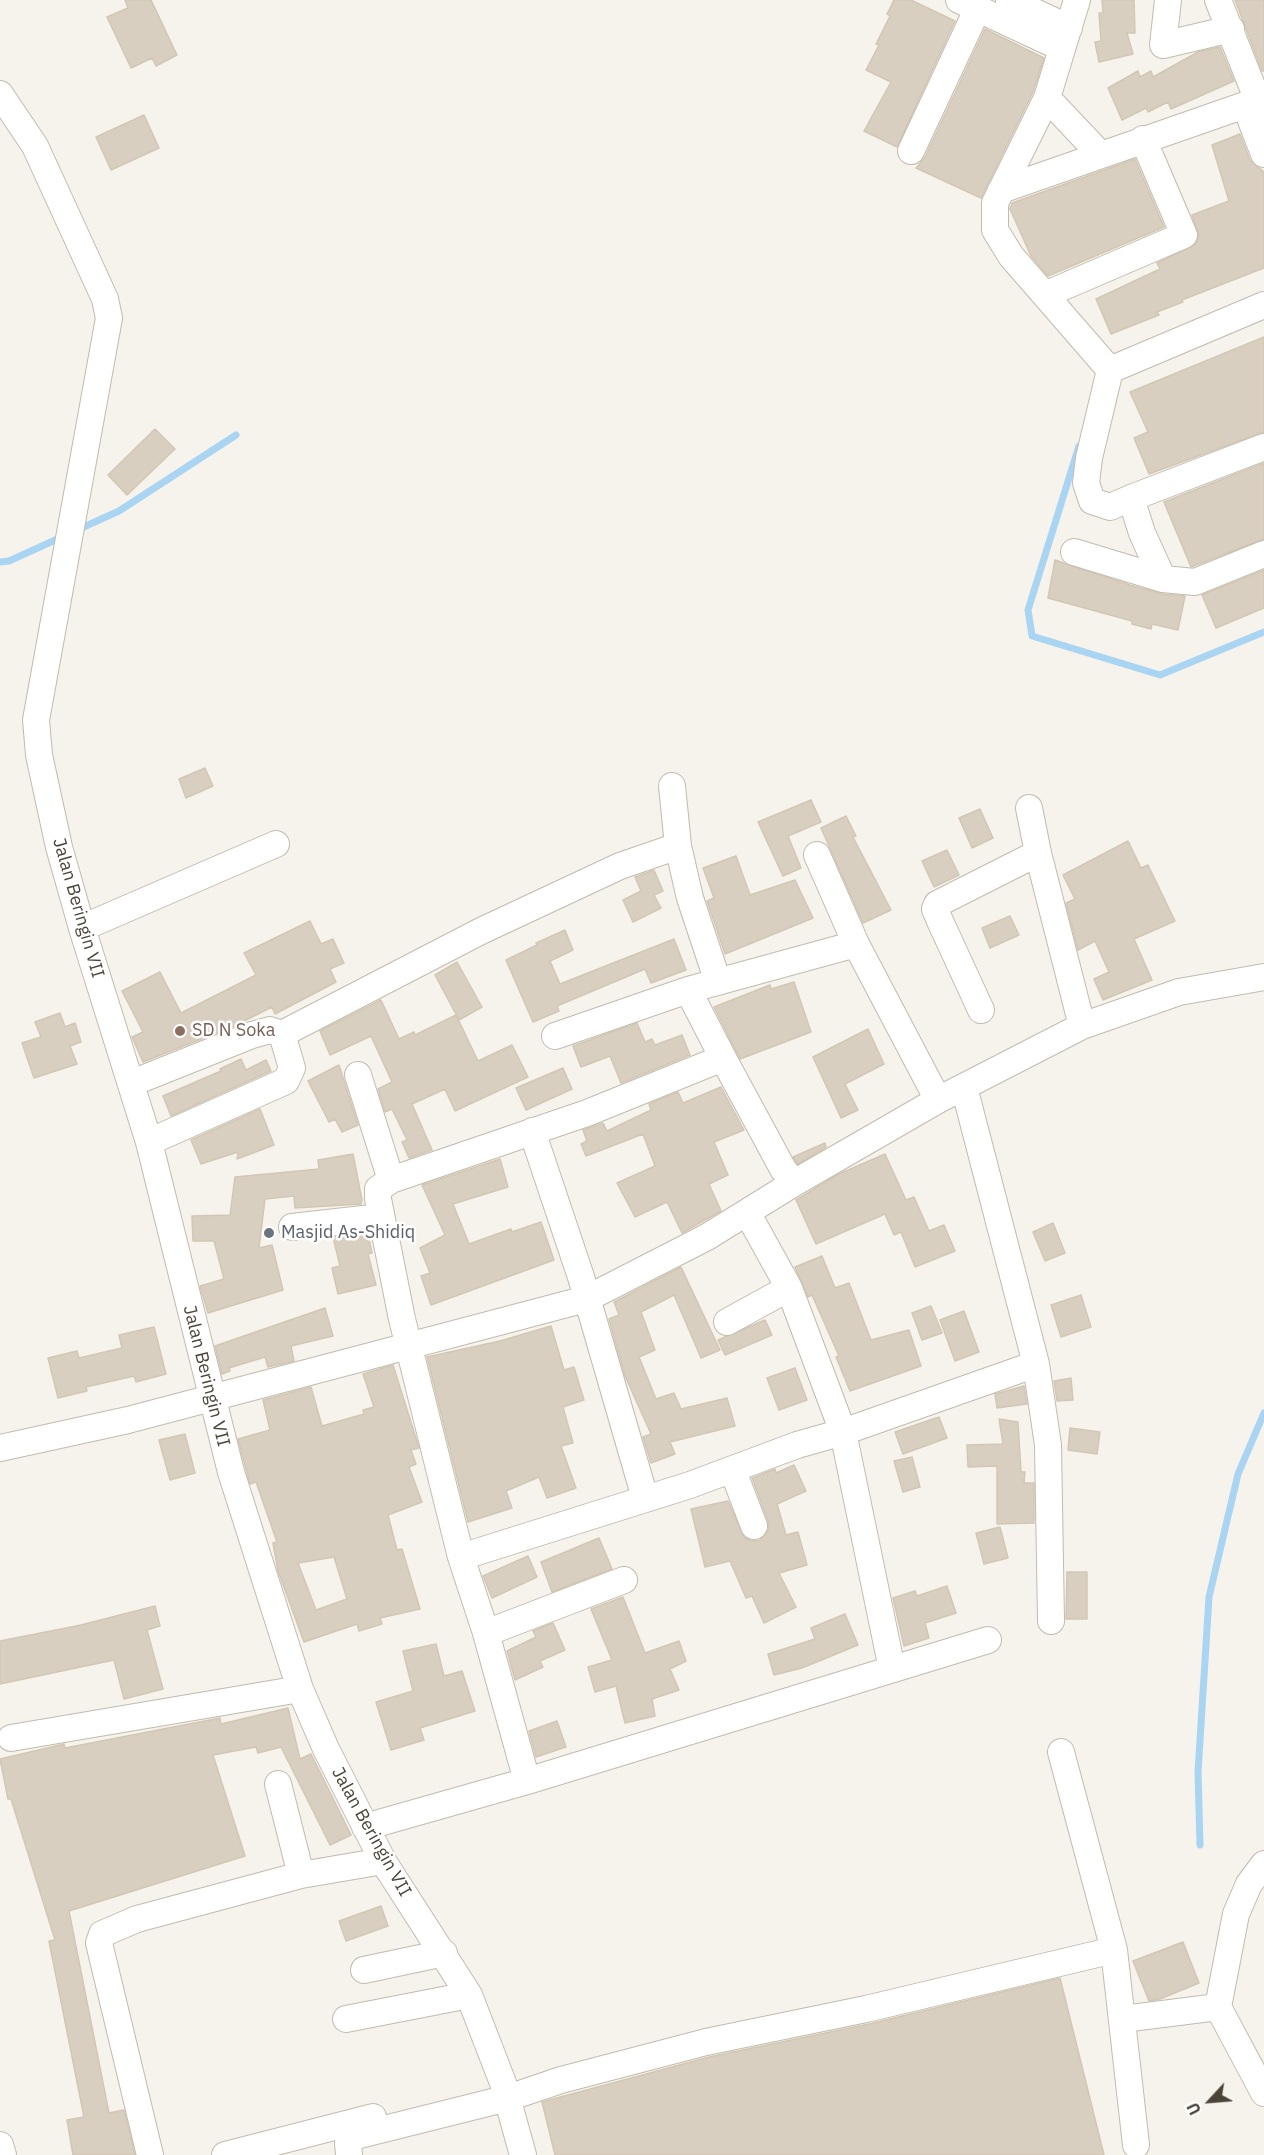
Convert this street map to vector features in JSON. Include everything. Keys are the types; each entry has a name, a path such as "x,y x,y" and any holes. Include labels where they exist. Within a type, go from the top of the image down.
{"street":[{"path":"1009,0 1065,38"},
{"path":"1077,0 1047,98 995,203 995,230 1011,256 1047,294 1110,370"},
{"path":"1168,0 1163,45 1231,29"},
{"path":"1218,0 1264,116"},
{"path":"911,151 968,5 1065,38"},
{"name":"Jalan Beringin VII","path":"0,94 35,146 108,310 108,330 38,702 37,737 59,847 82,928 150,1142 211,1398 248,1527 300,1689 326,1749 383,1861 469,1995 506,2090 523,2155"},
{"path":"1047,98 1101,155"},
{"path":"1001,190 1245,105 1264,154"},
{"path":"1047,294 1184,235 1143,140"},
{"path":"1110,370 1264,304"},
{"path":"1110,370 1089,458 1086,483 1092,501 1110,507 1264,447"},
{"path":"1131,498 1142,533 1163,579"},
{"path":"1074,552 1163,579 1195,582 1264,554"},
{"path":"672,786 678,846 690,898 718,982"},
{"path":"1029,808 1038,853 1082,1026"},
{"path":"82,928 276,844"},
{"path":"132,1083 257,1033 270,1030 282,1034 481,931 620,866 678,846"},
{"path":"981,1010 935,909 937,904 1038,853"},
{"path":"817,855 856,944 903,1029 938,1100"},
{"path":"555,1036 688,990 856,944"},
{"path":"0,1448 54,1438 211,1398 406,1334 584,1289 748,1214 789,1176 1082,1026 1179,992 1264,977"},
{"path":"688,990 789,1176"},
{"path":"150,1142 286,1081 292,1068 282,1034"},
{"path":"527,1781 486,1634 461,1557 406,1334 381,1217 378,1189 391,1180 587,1113 723,1058"},
{"path":"358,1075 391,1180"},
{"path":"964,1087 1036,1364 1048,1445 1051,1621"},
{"path":"532,1131 584,1289 645,1498"},
{"path":"748,1214 789,1288 843,1432 892,1669"},
{"path":"292,1227 381,1217"},
{"path":"727,1322 789,1288"},
{"path":"461,1557 733,1471 797,1445 843,1432 1036,1364"},
{"path":"733,1471 754,1526"},
{"path":"486,1634 624,1580"},
{"path":"365,1827 527,1781 988,1640"},
{"path":"11,1738 300,1689"},
{"path":"1061,1752 1114,1950 1136,2145"},
{"path":"278,1784 301,1875"},
{"path":"150,2155 99,1943 101,1936 136,1919 301,1875 383,1861"},
{"path":"1264,1864 1249,1884 1236,1914 1218,2007 1264,2092"},
{"path":"225,2155 506,2090 561,2080 706,2042 866,2009 1114,1950"},
{"path":"364,1970 444,1953"},
{"path":"346,2019 469,1995"},
{"path":"1123,2019 1218,2007"},
{"path":"349,2155 348,2143 356,2136 506,2090"},
{"path":"0,2145 3,2155"}],"building":[{"path":"125,0 151,0 177,55 156,66 152,58 131,68 107,17 128,8"},
{"path":"894,0 911,0 955,21 897,147 864,131 891,82 866,70 879,45 876,44 890,16 887,14"},
{"path":"1102,0 1134,0 1135,33 1127,33 1133,54 1099,62 1095,42 1101,41 1099,13 1103,13"},
{"path":"1235,0 1264,0 1264,71 1262,71"},
{"path":"985,29 1044,58 1033,92 981,198 916,168 925,157"},
{"path":"1220,47 1234,81 1171,109 1168,102 1148,112 1146,108 1122,120 1108,88 1138,71 1140,77 1151,71 1153,77 1198,52"},
{"path":"144,115 159,148 111,170 96,137"},
{"path":"1240,134 1250,160 1264,172 1264,268 1182,300 1183,302 1157,312 1159,315 1111,334 1096,299 1160,269 1157,263 1196,244 1199,236 1192,215 1229,201 1212,145"},
{"path":"1135,159 1164,227 1048,276 1031,256 1010,209 1012,203"},
{"path":"1264,337 1264,432 1149,474 1134,438 1148,432 1130,392"},
{"path":"155,429 175,449 127,495 108,475"},
{"path":"1264,463 1264,539 1191,567 1164,502"},
{"path":"1055,560 1162,594 1185,596 1178,630 1152,624 1151,629 1132,624 1132,621 1048,598"},
{"path":"1264,570 1264,608 1216,628 1202,595"},
{"path":"205,768 213,786 186,798 179,779"},
{"path":"811,800 821,822 788,836 801,868 783,876 758,822"},
{"path":"980,809 993,838 972,848 959,818"},
{"path":"846,816 856,836 853,837 891,910 863,923 821,828"},
{"path":"1128,841 1141,868 1148,865 1175,921 1134,939 1152,980 1103,1000 1094,979 1109,972 1095,941 1078,950 1066,903 1075,899 1063,875"},
{"path":"947,850 959,875 934,887 922,861"},
{"path":"736,856 750,895 795,880 813,918 725,954 707,901 714,898 703,868"},
{"path":"654,870 663,891 654,895 661,908 633,922 623,900 641,891 635,877"},
{"path":"1010,916 1019,935 990,948 982,928"},
{"path":"310,921 321,944 333,939 344,963 330,969 336,982 275,1014 272,1007 234,1026 143,1062 132,1037 143,1032 122,991 160,972 181,1013 256,975 244,953"},
{"path":"565,930 573,950 550,961 560,984 674,939 686,970 651,983 645,969 557,1006 559,1011 533,1022 506,960"},
{"path":"457,962 482,1007 459,1020 435,975"},
{"path":"794,982 811,1032 740,1059 714,1007 770,985 771,989"},
{"path":"381,1000 399,1039 414,1032 415,1035 456,1015 478,1061 512,1045 528,1077 455,1111 445,1089 412,1104 432,1150 409,1158 402,1142 407,1140 392,1109 385,1112 378,1089 392,1082 371,1036 330,1055 320,1031"},
{"path":"60,1013 65,1027 75,1023 81,1042 70,1046 77,1064 34,1078 22,1043 41,1037 35,1022"},
{"path":"637,1023 645,1042 652,1039 655,1045 682,1035 690,1055 621,1083 610,1056 581,1067 573,1046"},
{"path":"868,1029 884,1064 845,1084 858,1110 841,1118 813,1057"},
{"path":"241,1059 246,1070 266,1060 271,1071 171,1116 163,1096 221,1071 220,1069"},
{"path":"339,1065 358,1125 342,1132 335,1119 329,1122 308,1081"},
{"path":"563,1068 572,1089 526,1110 516,1088"},
{"path":"721,1087 744,1130 714,1142 728,1175 709,1184 721,1211 682,1233 667,1202 635,1217 617,1183 655,1166 643,1134 586,1156 581,1144 587,1141 583,1130 603,1123 607,1131 651,1110 649,1104 678,1092 683,1103"},
{"path":"260,1109 274,1145 237,1159 238,1152 201,1164 191,1140"},
{"path":"825,1143 826,1147 798,1164 793,1157"},
{"path":"353,1154 361,1204 295,1208 294,1196 265,1199 259,1248 272,1245 283,1290 208,1313 200,1286 224,1279 214,1241 193,1241 192,1216 230,1215 235,1177 319,1169 318,1160"},
{"path":"885,1154 906,1200 914,1197 929,1231 944,1225 955,1251 915,1267 901,1232 894,1235 885,1214 816,1244 796,1200 839,1174"},
{"path":"500,1159 508,1187 453,1204 469,1244 511,1229 512,1232 541,1222 554,1260 431,1305 421,1276 430,1273 420,1248 445,1235 422,1185"},
{"path":"1053,1223 1065,1253 1045,1261 1033,1232"},
{"path":"368,1234 372,1253 368,1254 376,1285 338,1294 332,1268 340,1266 333,1237"},
{"path":"822,1256 835,1288 849,1283 871,1340 909,1330 921,1366 850,1391 836,1357 839,1356 812,1295 808,1297 795,1267"},
{"path":"681,1267 720,1350 701,1358 674,1295 641,1312 655,1350 639,1357 656,1399 674,1393 681,1409 727,1398 735,1426 670,1442 675,1454 651,1463 643,1437 651,1434 625,1376 609,1319 619,1315 614,1302"},
{"path":"1081,1295 1091,1327 1061,1337 1051,1305"},
{"path":"931,1306 942,1333 922,1340 912,1313"},
{"path":"325,1308 333,1336 291,1346 294,1361 268,1367 265,1357 229,1368 230,1371 222,1374 215,1346"},
{"path":"964,1311 979,1352 955,1361 940,1320"},
{"path":"765,1320 772,1335 725,1355 718,1340"},
{"path":"551,1326 564,1370 574,1367 584,1400 563,1407 573,1443 561,1446 576,1488 547,1498 539,1477 506,1491 512,1508 468,1522 427,1357 500,1341"},
{"path":"154,1327 166,1374 136,1382 134,1376 86,1387 87,1391 58,1398 48,1358 77,1351 79,1358 122,1348 119,1335"},
{"path":"393,1365 419,1448 411,1450 416,1464 409,1467 422,1502 388,1515 397,1550 402,1549 420,1609 380,1618 382,1624 359,1631 357,1624 304,1642 278,1571 273,1543 277,1542 256,1482 250,1484 238,1439 270,1430 263,1400 311,1387 322,1426 364,1414 363,1410 374,1407 363,1374","holes":["334,1557 347,1599 316,1610 298,1563"]},
{"path":"795,1368 807,1400 779,1410 767,1378"},
{"path":"1071,1378 1073,1400 1057,1401 1054,1381"},
{"path":"1024,1386 1027,1404 997,1408 995,1394"},
{"path":"939,1417 947,1438 903,1454 895,1432"},
{"path":"999,1419 1018,1422 1021,1472 1025,1472 1024,1483 1034,1483 1034,1523 997,1524 997,1466 968,1467 967,1445 1003,1444"},
{"path":"1070,1428 1100,1432 1097,1454 1068,1450"},
{"path":"185,1434 195,1473 170,1480 159,1440"},
{"path":"912,1457 920,1487 903,1492 894,1461"},
{"path":"794,1465 806,1491 777,1504 786,1535 798,1532 807,1565 779,1573 796,1607 764,1623 752,1596 746,1598 730,1561 705,1567 691,1509 728,1501 744,1537 751,1541 760,1540 769,1529 768,1521 752,1478 775,1469 776,1473"},
{"path":"1000,1527 1008,1558 984,1564 976,1533"},
{"path":"599,1538 612,1569 552,1592 541,1562"},
{"path":"528,1556 537,1577 492,1598 483,1576"},
{"path":"1067,1572 1087,1572 1087,1619 1066,1619"},
{"path":"947,1586 956,1613 925,1623 929,1638 904,1646 893,1598 915,1591 917,1596"},
{"path":"623,1597 645,1653 679,1641 686,1661 670,1669 679,1690 652,1699 655,1716 625,1723 616,1686 595,1692 588,1667 612,1660 591,1609"},
{"path":"155,1606 160,1626 147,1630 163,1689 124,1699 114,1660 0,1684 0,1641 81,1625"},
{"path":"845,1614 858,1645 802,1668 774,1675 768,1654 815,1639 811,1628"},
{"path":"553,1623 565,1650 540,1661 543,1667 515,1680 507,1651 536,1637 533,1631"},
{"path":"436,1644 444,1676 462,1671 475,1711 420,1728 424,1740 391,1750 376,1702 413,1691 403,1651"},
{"path":"288,1708 300,1759 311,1754 351,1835 330,1845 281,1747 258,1753 256,1747 213,1755 245,1856 69,1911 109,2113 124,2110 135,2155 73,2155 67,2120 84,2117 49,1941 55,1940 11,1799 8,1799 0,1759 64,1744 65,1748 220,1718 221,1724"},
{"path":"557,1721 566,1747 536,1757 529,1731"},
{"path":"381,1906 388,1926 346,1941 339,1921"},
{"path":"1183,1942 1199,1983 1160,1999 1149,2001 1133,1961"},
{"path":"1060,1978 1104,2155 555,2155 542,2102 709,2057 869,2024"}],"waterway":[{"path":"77,530 119,511 236,435"},
{"path":"1079,446 1028,610 1032,636 1160,675 1264,632"},
{"path":"0,562 9,561 64,536"},
{"path":"1200,1845 1198,1772 1209,1597 1238,1474 1264,1413"}],"place":[{"name":"SD N Soka","path":"180,1031"},
{"name":"Masjid As-Shidiq","path":"269,1233"}]}
